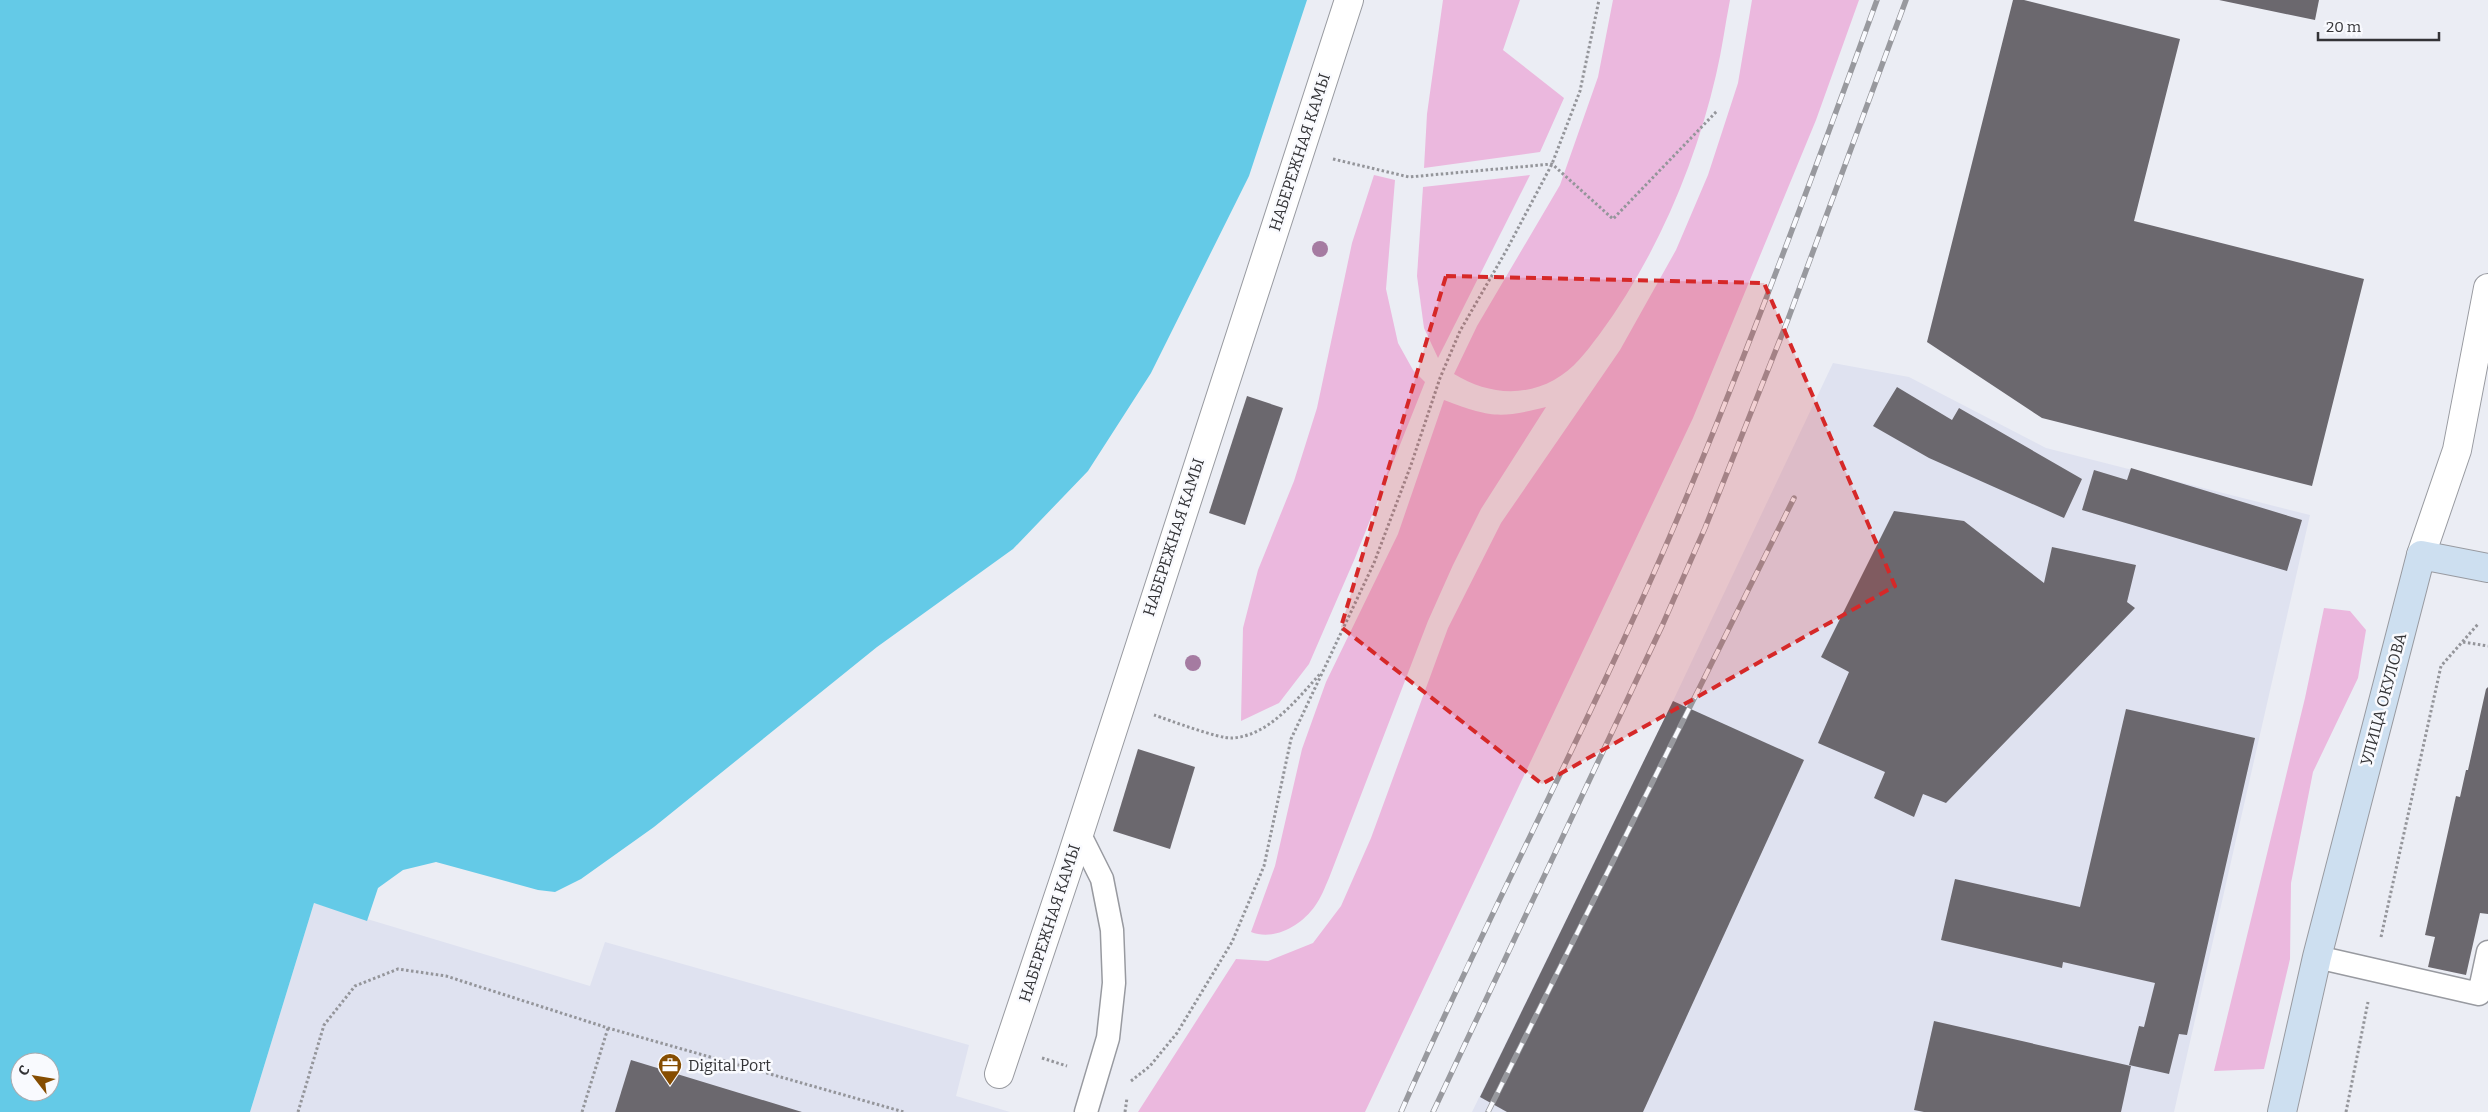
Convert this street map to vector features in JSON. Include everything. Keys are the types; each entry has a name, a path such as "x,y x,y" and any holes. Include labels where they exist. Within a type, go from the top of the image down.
{"main road":[{"path":"2421,555 2488,568"},
{"name":"УЛИЦА ОКУЛОВА","path":"2282,1112 2316,957 2421,555"}],"street":[{"name":"НАБЕРЕЖНАЯ КАМЫ","path":"999,1074 1349,0"},
{"name":"УЛИЦА ОКУЛОВА","path":"2421,555 2457,450 2488,288"}],"lane":[{"path":"1079,833 1102,879 1112,930 1113,992 1108,1038 1086,1112"},
{"path":"2316,957 2374,970 2454,980 2484,995 2488,952"}],"path":[{"path":"1098,1074 1129,1082 1150,1066 1177,1033 1232,942 1264,866 1291,739 1374,564 1411,465 1440,378 1460,330 1506,252 1552,164 1580,91 1598,0"},
{"path":"1299,151 1409,176 1552,164 1613,219 1717,111"},
{"path":"2346,1112 2374,970 2441,666 2479,623"},
{"path":"2463,642 2488,646"},
{"path":"1152,715 1230,738 1255,733 1285,711 1322,671"},
{"path":"298,1112 324,1025 355,986 398,969 446,976 608,1028 904,1112"},
{"path":"582,1112 608,1028"},
{"path":"1036,1056 1061,1064"}],"highlighted area":[{"path":"1446,276 1764,283 1895,586 1542,784 1341,627"}],"shaded area":[{"path":"1443,0 1520,0 1503,50 1564,98 1540,152 1424,168 1427,114"},
{"path":"1613,0 1730,0 1716,75 1697,143 1671,211 1638,275 1599,335 1579,360 1561,376 1542,386 1516,391 1503,391 1478,385 1454,374 1477,326 1560,185 1598,77"},
{"path":"1752,0 1859,0 1816,120 1693,418 1365,1112 1138,1112 1236,959 1268,961 1313,943 1341,906 1371,838 1448,628 1501,523 1620,350 1676,250 1708,175 1738,83"},
{"path":"1374,175 1395,180 1386,289 1398,343 1413,370 1425,382 1355,558 1309,664 1279,703 1241,721 1243,628 1258,570 1294,481 1317,408 1352,243"},
{"path":"1530,175 1438,358 1424,328 1417,276 1423,187"},
{"path":"1833,363 1909,377 2046,448 2310,515 2174,1112 1472,1112 1673,701"},
{"path":"1444,400 1484,413 1505,415 1546,407 1481,509 1453,565 1428,621 1319,900 1302,920 1286,930 1269,935 1251,932 1275,866 1302,749 1326,682 1398,534"},
{"path":"2324,608 2350,611 2366,630 2358,678 2313,772 2291,883 2290,959 2264,1069 2214,1071 2305,698"},
{"path":"314,903 590,986 605,942 969,1045 956,1096 1010,1112 250,1112"}],"water":[{"path":"0,0 1307,0 1249,176 1151,373 1088,471 1013,549 877,647 654,827 581,879 555,892 538,890 436,862 403,870 378,888 367,921 314,903 250,1112 0,1112"}],"building":[{"path":"2013,0 2024,0 2180,39 2134,221 2364,279 2312,486 2042,418 1927,342"},
{"path":"2219,0 2319,0 2315,20"},
{"path":"1897,387 1952,420 1959,408 2082,479 2064,518 1929,458 1873,426"},
{"path":"1247,396 1283,408 1245,525 1209,513"},
{"path":"2131,468 2302,520 2287,571 2082,510 2094,470 2127,480"},
{"path":"1894,511 1964,521 2044,583 2052,547 2136,565 2127,602 2135,608 1946,803 1923,794 1914,817 1874,798 1885,772 1818,743 1849,672 1821,657"},
{"path":"2488,687 2488,914 2480,913 2466,975 2428,967 2435,937 2425,935 2456,796 2460,797 2466,770 2468,770"},
{"path":"1673,701 1804,760 1643,1112 1507,1112 1480,1097"},
{"path":"2126,709 2255,738 2187,1035 2179,1034 2169,1074 2129,1065 2139,1026 2144,1027 2155,983 2063,962 2062,968 1941,940 1955,879 2080,907"},
{"path":"1138,749 1195,767 1170,849 1113,831"},
{"path":"1934,1021 2131,1066 2121,1112 1924,1112 1914,1110"},
{"name":"Digital Port","path":"631,1060 802,1112 615,1112"}],"railway":[{"path":"1401,1112 1434,1038 1575,744 1676,522 1755,327 1877,0"},
{"path":"1433,1112 1662,626 1705,528 1787,322 1906,0"},
{"path":"1488,1112 1794,498"}],"place":[{"name":"Digital Port","path":"670,1086"}]}
